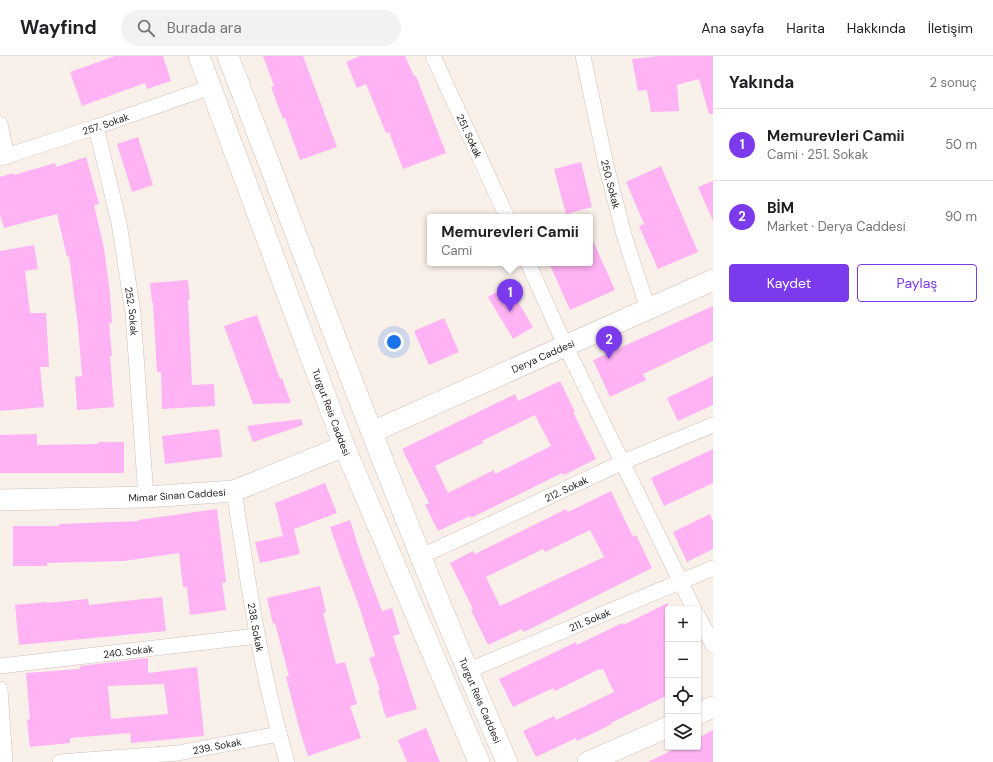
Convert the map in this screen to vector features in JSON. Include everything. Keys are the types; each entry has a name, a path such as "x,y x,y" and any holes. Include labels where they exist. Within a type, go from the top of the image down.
{"main road":[{"name":"Turgut Reis Caddesi","path":"199,56 344,446 480,762"},
{"name":"Turgut Reis Caddesi","path":"228,56 304,258 372,432 467,671 507,762"},
{"name":"Derya Caddesi","path":"372,432 713,280"},
{"name":"Mimar Sinan Caddesi","path":"0,500 146,497 234,491 344,446"},
{"path":"701,713 713,708"},
{"path":"588,762 665,728"}],"street":[{"name":"251. Sokak","path":"433,56 506,214"},
{"name":"250. Sokak","path":"583,56 606,165 624,235 648,309"},
{"name":"257. Sokak","path":"3,158 211,87"},
{"path":"0,124 3,158"},
{"name":"252. Sokak","path":"96,127 120,223 133,313 146,497"},
{"path":"529,266 693,606"},
{"name":"212. Sokak","path":"422,556 623,462 713,425"},
{"name":"238. Sokak","path":"234,491 257,636 279,734 287,762"},
{"name":"211. Sokak","path":"467,671 713,568"},
{"path":"701,622 713,645"},
{"name":"240. Sokak","path":"0,666 257,636"},
{"path":"0,689 5,762"},
{"name":"239. Sokak","path":"60,762 179,758 279,734"}],"building":[{"path":"115,56 163,56 171,81 147,89 145,83 82,106 70,72"},
{"path":"263,56 303,56 337,147 300,160 285,118 283,119 271,87 274,86"},
{"path":"360,56 405,56 414,76 416,76 446,153 403,169 389,132 386,133 366,84 357,88 346,62"},
{"path":"659,56 713,56 713,114 709,114 699,79 677,85 679,111 651,112 647,90 638,91 632,59"},
{"path":"138,137 153,185 132,192 117,144"},
{"path":"86,157 99,204 94,205 104,248 110,294 112,323 109,323 112,356 110,356 114,407 77,410 75,377 82,376 78,326 69,256 67,257 57,214 4,228 0,214 0,177 13,173 14,175 55,163 56,167"},
{"path":"581,162 592,207 566,214 554,169"},
{"path":"661,166 698,252 658,269 639,226 644,224 626,182"},
{"path":"713,181 713,221 698,187"},
{"path":"593,241 615,290 570,310 550,266 593,266"},
{"path":"34,245 38,269 25,271 30,313 46,313 49,367 40,367 44,407 0,411 0,251"},
{"path":"188,280 190,299 188,300 192,385 214,384 215,406 162,409 161,372 157,372 153,303 150,283"},
{"path":"508,285 533,327 513,339 488,297"},
{"path":"713,306 713,341 643,374 646,380 610,397 593,360"},
{"path":"257,315 280,379 282,378 291,403 253,404 224,326"},
{"path":"444,318 459,352 429,365 414,331"},
{"path":"713,376 713,405 678,421 667,398"},
{"path":"560,381 596,459 564,475 562,473 471,518 470,516 438,531 425,505 429,503 402,449 515,394 518,401","holes":["535,415 551,446 495,474 494,470 448,493 435,466 483,443 482,441"]},
{"path":"301,419 303,425 253,442 247,426"},
{"path":"219,429 222,457 165,464 162,436"},
{"path":"37,434 37,445 124,442 124,473 0,473 0,435"},
{"path":"713,449 713,483 664,506 651,478"},
{"path":"325,483 337,513 294,529 300,554 260,563 255,542 283,536 275,503"},
{"path":"611,491 633,537 636,535 652,568 524,632 522,629 488,645 471,610 473,609 450,563 473,551 475,554 566,509 568,512","holes":["590,530 604,557 500,606 486,577 543,549 545,552"]},
{"path":"217,509 226,582 222,583 226,610 190,615 187,587 183,587 179,553 124,561 47,563 47,566 13,566 13,526 59,526 59,524 139,521 138,520"},
{"path":"710,514 713,521 713,549 687,562 673,532"},
{"path":"350,520 361,555 382,611 392,608 400,634 393,636 417,709 386,718 378,691 380,690 369,658 375,656 358,603 330,527"},
{"path":"320,586 326,612 323,613 336,664 345,662 357,704 350,706 361,738 308,756 286,677 289,676 275,623 273,624 267,598"},
{"path":"162,597 166,631 19,645 15,605 88,599 89,605"},
{"path":"668,603 668,606 665,606 665,696 577,741 576,738 536,757 523,731 554,716 556,720 614,692 603,669 599,669 555,691 553,688 513,707 499,679 576,642 577,645 622,623 623,625"},
{"path":"148,658 148,673 197,667 204,736 131,743 130,733 70,738 70,743 30,747 27,720 30,719 26,673 80,669 80,666","holes":["164,684 168,714 111,719 108,686"]},
{"path":"426,728 440,762 407,762 398,740"},
{"path":"713,730 713,762 648,762 673,750 701,750 701,736"}],"place":[{"name":"Memurevleri Camii","path":"510,312"},
{"name":"BİM","path":"609,359"}]}
